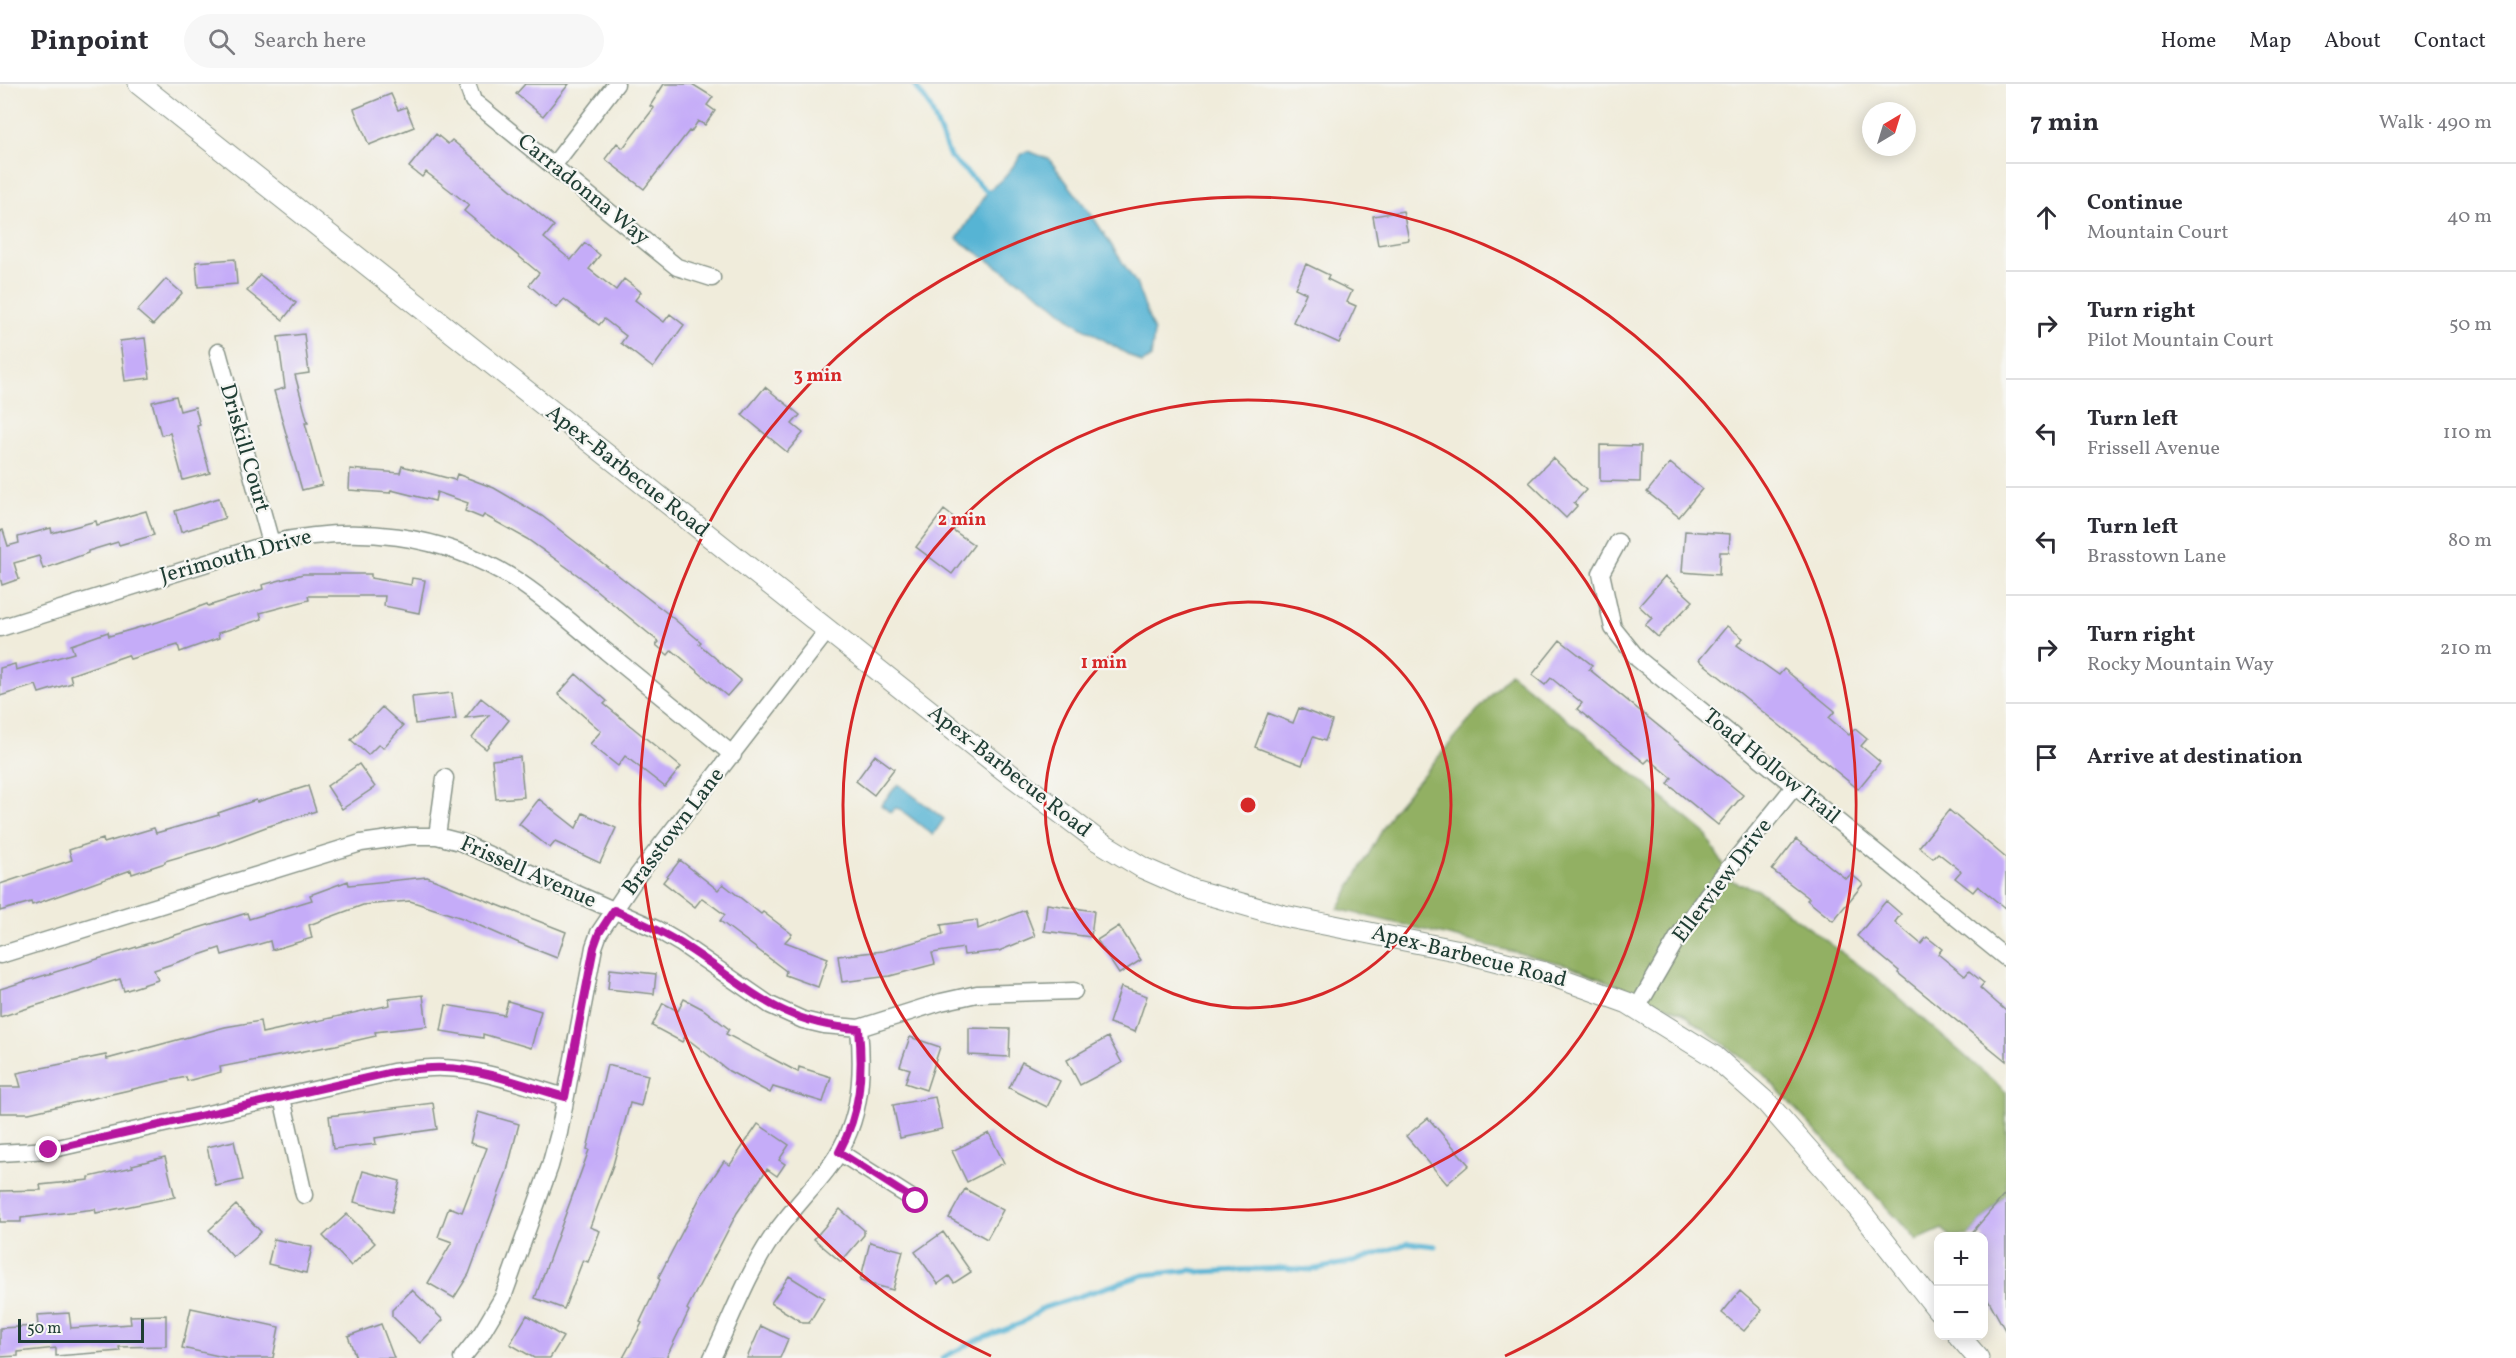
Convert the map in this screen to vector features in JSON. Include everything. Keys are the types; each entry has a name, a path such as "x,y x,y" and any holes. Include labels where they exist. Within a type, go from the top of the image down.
{"street":[{"name":"Apex-Barbecue Road","path":"139,84 827,630 1096,840 1143,868 1193,890 1284,916 1455,950 1545,973 1602,992 1637,1008 1715,1057 1767,1103 1847,1194 1934,1305"},
{"name":"Carradonna Way","path":"467,84 474,101 677,267 712,278"},
{"path":"553,166 616,84"},
{"name":"Driskill Court","path":"218,352 271,543"},
{"name":"Jerimouth Drive","path":"0,628 271,543 328,533 382,534 443,546 494,567 534,592 732,755"},
{"name":"Toad Hollow Trail","path":"1618,542 1601,573 1613,628 1638,659 2006,958"},
{"name":"Brasstown Lane","path":"462,1358 482,1334 503,1297 550,1166 594,947 599,933 638,875 827,630"},
{"path":"437,836 445,778"},
{"name":"Ellerview Drive","path":"1637,1008 1678,937 1707,895 1794,787"},
{"name":"Frissell Avenue","path":"0,955 361,843 411,836 437,836 482,851 614,910 680,943 745,989 785,1013 803,1020 859,1029 941,1002 977,994 1074,990"},
{"path":"712,1358 770,1240 839,1152 854,1120 862,1077 859,1029"},
{"path":"0,1153 49,1150 393,1072 445,1068 475,1072 565,1097"},
{"path":"282,1098 304,1195"},
{"path":"839,1152 916,1201"},
{"path":"1963,1340 1978,1358"}],"green space":[{"path":"1510,673 1705,833 1732,881 1758,890 1875,977 2006,1092 2006,1193 1972,1232 1945,1232 1942,1229 1917,1240 1763,1074 1681,1012 1568,965 1338,909 1394,809"}],"water":[{"path":"1028,151 1049,159 1093,217 1136,283 1154,332 1151,357 1142,363 1074,322 1053,304 957,239 987,192 1006,176 1022,154"},
{"path":"898,784 944,819 933,835 900,809 895,808 891,813 881,805"}],"building":[{"path":"525,84 569,84 543,116 516,94"},
{"path":"664,84 692,84 713,97 707,105 715,111 705,125 698,121 644,189 605,159 617,143 623,148 654,108 650,106"},
{"path":"391,94 398,110 406,107 414,127 369,145 354,109"},
{"path":"436,134 448,144 452,140 554,226 544,238 571,260 585,243 600,255 589,269 616,290 624,279 641,292 635,300 664,322 670,314 684,325 653,368 621,343 626,336 604,319 599,325 564,299 556,308 529,285 539,273 464,211 469,205 426,172 422,177 409,167"},
{"path":"1403,211 1409,240 1378,245 1373,216"},
{"path":"235,259 237,284 198,287 196,262"},
{"path":"1306,264 1329,275 1327,279 1352,291 1347,302 1356,306 1339,343 1293,322 1306,293 1295,288"},
{"path":"260,275 296,303 283,320 247,291"},
{"path":"166,279 182,293 153,325 137,311"},
{"path":"304,334 309,373 295,375 322,485 302,490 274,391 285,388 278,337"},
{"path":"145,338 150,378 125,381 120,341"},
{"path":"765,387 800,415 792,424 803,433 787,452 742,415"},
{"path":"176,396 180,411 195,407 200,425 197,426 210,473 183,480 170,433 161,435 152,402"},
{"path":"1600,445 1641,446 1640,482 1600,481"},
{"path":"1553,458 1586,490 1574,503 1577,506 1566,518 1529,482"},
{"path":"1670,463 1702,489 1679,517 1647,492"},
{"path":"402,466 455,480 457,474 494,488 542,516 667,613 741,680 727,696 672,650 668,655 656,645 659,642 579,576 527,539 484,515 482,518 465,511 468,503 437,492 435,501 391,490 390,493 349,490 350,469 400,473"},
{"path":"219,498 225,518 181,532 175,511"},
{"path":"944,510 960,522 953,530 974,545 952,574 916,547"},
{"path":"146,511 154,535 88,551 88,553 43,569 39,556 14,563 19,579 2,585 0,531 3,530 8,546 19,543 18,537 51,528 52,533 96,521 97,525"},
{"path":"1685,531 1730,534 1729,552 1720,552 1719,575 1682,572"},
{"path":"303,574 371,574 371,578 411,585 412,578 425,580 419,613 384,606 385,596 308,596 309,600 260,613 262,619 218,633 219,638 180,652 178,645 130,659 128,655 70,675 72,683 39,693 36,685 0,696 0,668 15,664 16,670 74,653 71,645 108,632 109,636 158,622 207,604 208,606 263,589 262,585"},
{"path":"1665,576 1693,601 1658,637 1645,625 1652,618 1639,606"},
{"path":"1727,626 1743,638 1737,645 1779,675 1784,669 1835,711 1829,718 1849,735 1855,729 1867,739 1861,746 1880,762 1858,789 1699,660"},
{"path":"1560,640 1592,665 1589,669 1743,795 1718,825 1668,784 1672,778 1649,759 1645,763 1577,709 1582,703 1551,678 1545,685 1532,675"},
{"path":"576,674 607,701 604,704 681,767 665,787 625,756 618,766 590,744 601,731 558,694"},
{"path":"452,693 456,719 415,724 412,697"},
{"path":"481,698 509,720 486,749 472,738 489,715 465,718"},
{"path":"382,707 403,726 383,748 379,744 368,755 351,740"},
{"path":"1299,708 1332,721 1325,741 1313,737 1302,765 1255,747 1268,713 1293,723"},
{"path":"875,755 894,769 874,795 856,781"},
{"path":"520,757 524,797 496,799 492,760"},
{"path":"359,764 375,787 342,809 327,786"},
{"path":"308,786 316,811 132,874 131,870 32,905 31,902 0,911 0,884 72,860 69,850 103,839 104,843 154,828 156,833 219,815 218,813 256,800 257,802"},
{"path":"539,799 576,828 583,813 616,828 600,863 555,842 550,848 519,824"},
{"path":"1949,810 2006,858 2006,909 1978,886 1973,892 1955,878 1961,871 1938,853 1933,858 1919,847"},
{"path":"1796,839 1846,879 1851,874 1863,884 1833,921 1807,900 1809,898 1772,870"},
{"path":"680,860 718,890 723,884 761,914 763,912 792,934 785,942 828,958 818,987 785,975 786,971 720,921 725,915 702,898 695,907 663,882"},
{"path":"427,877 566,932 557,958 462,918 410,901 363,905 309,925 312,938 272,950 270,941 222,955 220,948 154,970 158,980 124,991 120,979 0,1017 0,989 247,913 249,919 312,900 310,895 348,881 349,885"},
{"path":"1886,901 1901,914 1895,922 1921,944 1927,937 1942,949 1938,954 1965,976 1969,971 1984,983 1980,988 2006,1011 2006,1061 1898,973 1899,971 1857,936"},
{"path":"1047,904 1094,911 1091,937 1044,931"},
{"path":"1025,910 1035,936 999,951 964,955 963,948 932,953 935,964 890,976 842,982 838,956 883,951 943,934 941,925 977,920 978,929"},
{"path":"1119,926 1141,960 1119,974 1097,940"},
{"path":"610,969 656,974 654,994 608,989"},
{"path":"1121,987 1147,996 1135,1032 1109,1023"},
{"path":"423,995 427,1026 375,1032 376,1036 220,1067 221,1072 187,1081 186,1077 29,1113 0,1113 0,1087 21,1087 17,1073 106,1055 107,1059 225,1027 260,1021 262,1033 390,1005 389,999"},
{"path":"684,999 703,1009 729,1029 726,1034 798,1072 799,1067 831,1077 823,1102 773,1087 770,1093 729,1071 685,1037 682,1042 652,1026 663,1003 678,1011"},
{"path":"508,1001 541,1011 531,1048 483,1034 483,1038 441,1031 446,1005 504,1015"},
{"path":"969,1028 1010,1029 1009,1057 969,1055"},
{"path":"910,1037 940,1047 926,1090 905,1083 910,1069 900,1066"},
{"path":"1108,1037 1122,1063 1080,1085 1067,1060"},
{"path":"1022,1062 1060,1081 1047,1107 1009,1088"},
{"path":"607,1065 648,1075 641,1106 630,1103 613,1165 590,1227 600,1231 588,1262 583,1260 564,1309 535,1298 589,1150 587,1149"},
{"path":"935,1097 942,1129 900,1138 893,1105"},
{"path":"433,1103 437,1129 375,1138 376,1144 333,1149 329,1116"},
{"path":"478,1112 519,1124 507,1171 469,1274 454,1298 428,1283 452,1242 438,1237 449,1207 462,1212 487,1148 470,1143"},
{"path":"1428,1118 1469,1165 1447,1184 1406,1136"},
{"path":"758,1124 789,1145 779,1160 785,1164 777,1176 767,1169 737,1213 687,1309 689,1311 666,1358 623,1358 642,1323 640,1322 660,1280 658,1278 702,1194 724,1161 730,1165"},
{"path":"989,1133 1004,1163 967,1182 952,1151"},
{"path":"234,1141 243,1180 216,1186 207,1147"},
{"path":"165,1157 175,1197 96,1213 95,1209 21,1218 21,1222 0,1222 0,1191 41,1190 40,1185 89,1180 89,1177"},
{"path":"363,1171 400,1181 392,1212 354,1202"},
{"path":"965,1189 1003,1210 987,1239 949,1218"},
{"path":"2006,1193 2006,1332 1988,1299 1988,1232 1972,1232"},
{"path":"236,1205 261,1232 233,1257 209,1230"},
{"path":"840,1209 864,1230 864,1235 841,1262 814,1239"},
{"path":"347,1214 375,1243 351,1266 323,1236"},
{"path":"943,1232 971,1272 954,1283 949,1276 938,1284 915,1252"},
{"path":"274,1239 312,1247 306,1273 268,1264"},
{"path":"870,1242 903,1251 893,1290 860,1281"},
{"path":"789,1276 824,1298 809,1323 803,1323 771,1303"},
{"path":"412,1290 443,1320 420,1343 392,1316 392,1310"},
{"path":"1740,1291 1762,1310 1744,1331 1722,1313"},
{"path":"191,1308 279,1327 273,1358 228,1358 182,1348"},
{"path":"69,1313 71,1328 131,1324 130,1316 166,1315 166,1346 119,1347 120,1351 56,1356 56,1348 18,1352 18,1356 0,1357 0,1328 38,1326 37,1315"},
{"path":"527,1315 563,1337 550,1358 534,1358 510,1344"},
{"path":"381,1324 394,1358 356,1358 348,1336"},
{"path":"761,1326 788,1339 780,1358 747,1358"}],"waterway":[{"path":"914,84 930,107 950,157 992,196"},
{"path":"942,1358 977,1340 1022,1323 1043,1308 1144,1275 1192,1270 1200,1272 1282,1268 1310,1270 1356,1261 1409,1243 1435,1246"}],"route":[{"path":"49,1150 393,1072 422,1068 475,1072 565,1097 594,947 599,933 614,910 680,943 745,989 785,1013 824,1025 859,1029 862,1077 859,1097 854,1120 839,1152 916,1201"}]}
